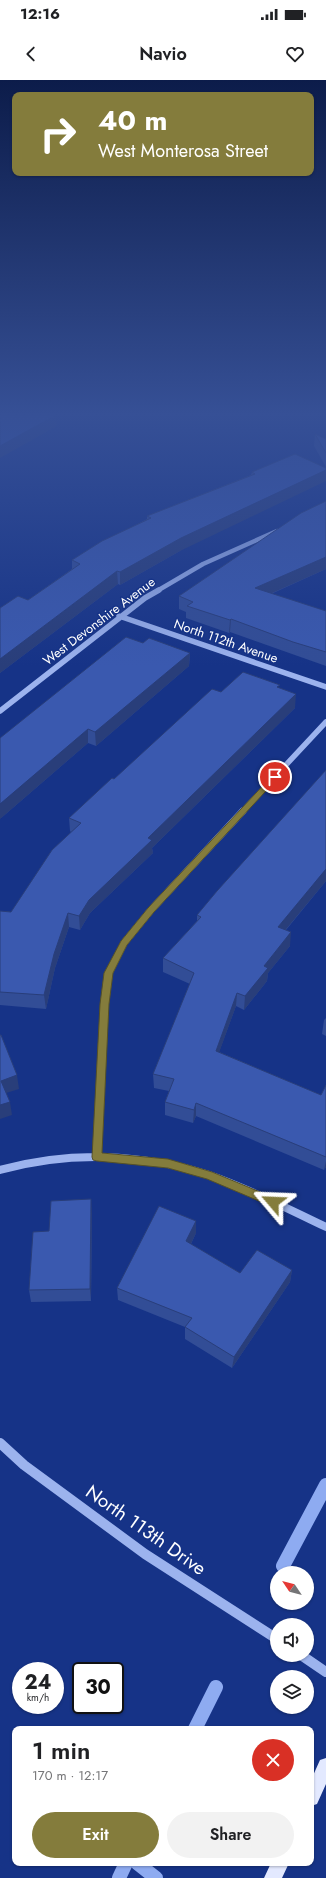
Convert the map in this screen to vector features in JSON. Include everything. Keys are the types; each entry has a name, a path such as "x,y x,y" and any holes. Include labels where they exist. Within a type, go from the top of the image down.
{"main road":[{"path":"314,1792 326,1766"},
{"path":"273,1878 279,1866"}],"street":[{"name":"West Devonshire Avenue","path":"0,711 119,616 175,579 203,564 285,527"},
{"name":"North 112th Avenue","path":"119,616 326,687"},
{"path":"97,1157 105,1004 109,973 124,943 151,910 326,722"},
{"path":"0,1170 36,1160 97,1157 168,1164 209,1175 247,1190 326,1227"},
{"name":"North 113th Drive","path":"0,1443 24,1465 146,1554 270,1634"},
{"path":"311,1662 326,1672"}],"building":[{"path":"194,498 266,498 181,538 120,572 117,571 0,659 0,608 18,596 28,600 80,564 72,560 102,541 151,518 147,516"},
{"path":"326,501 326,557 255,588 326,611 326,652 293,642 231,619 230,620 187,606 193,602 179,596 301,513"},
{"path":"126,637 143,643 149,638 190,653 95,732 88,729 0,804 0,738"},
{"path":"243,672 280,685 277,687 296,694 148,838 152,840 89,900 79,916 68,913 54,954 44,995 0,992 0,911 11,912 52,850 81,823 69,818 212,689 221,692"},
{"path":"326,770 326,869 278,927 291,932 264,966 268,968 245,996 237,993 216,1051 321,1095 326,1085 326,1157 196,1103 194,1110 165,1102 174,1079 153,1074 194,973 163,958 201,917 197,915 217,891"},
{"path":"0,1035 17,1075 1,1081 10,1102 0,1105"},
{"path":"91,1199 90,1289 29,1290 33,1232 49,1231 51,1201"},
{"path":"159,1206 196,1221 186,1241 240,1273 257,1250 292,1270 234,1357 185,1327 192,1318 117,1288"}],"waterway":[{"path":"283,1566 326,1485"},
{"path":"196,1726 216,1687"},
{"path":"119,1878 125,1866"},
{"path":"141,1866 156,1878"}],"route":[{"path":"273,1202 209,1175 168,1164 97,1157 105,1004 109,973 124,943 151,910 275,777"}]}
